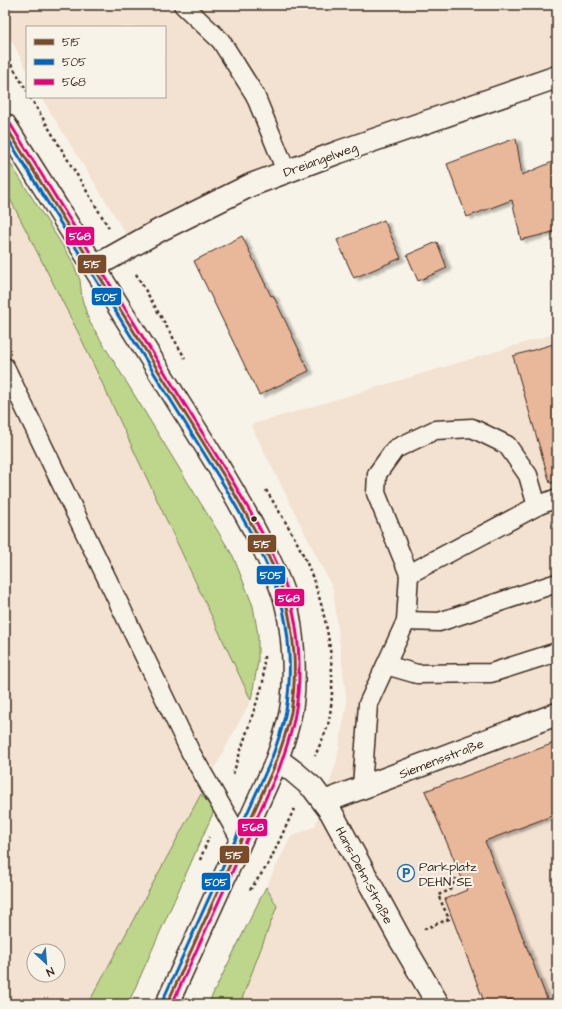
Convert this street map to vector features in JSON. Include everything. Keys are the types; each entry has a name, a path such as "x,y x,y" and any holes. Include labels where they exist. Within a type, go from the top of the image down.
{"street":[{"name":"Dreiangelweg","path":"94,267 205,207 251,185 286,171 557,77"},
{"path":"5,125 234,492 278,579 285,600 292,636 293,687 290,715 277,759 167,1004"},
{"name":"Siemensstraße","path":"324,802 557,714"},
{"name":"Hans-Dehn-Straße","path":"277,759 305,781 324,802 340,826 400,939 438,1004"}],"lane":[{"path":"183,5 221,41 251,88 286,171"},
{"path":"5,367 191,753 241,840"},
{"path":"362,787 368,704 406,621 409,574 376,493 377,474 395,449 436,430 472,428 507,445 528,475 537,506"},
{"path":"409,574 537,506 557,498"},
{"path":"406,621 439,622 557,583"},
{"path":"386,665 418,674 492,674 557,652"}],"path":[{"path":"5,54 26,89"},
{"path":"31,98 143,284 186,360"},
{"path":"247,895 269,862 292,815 328,726 333,690 328,638 317,587 291,532 263,485"},
{"path":"198,864 222,806 263,683 264,654"},
{"path":"400,939 449,918 438,895 450,890 456,878"},
{"path":"137,1004 140,997"}],"shaded area":[{"path":"5,5 557,5 557,77 290,169 133,245 42,98 166,98 166,26 26,26 26,68 5,28"},
{"path":"5,189 80,336 251,700 88,1004 5,1004"},
{"path":"557,333 557,1004 240,1004 277,906 266,887 291,837 315,826 336,764 347,703 333,589 251,425"}],"green space":[{"path":"5,155 71,259 80,280 82,299 89,321 233,556 253,606 258,635 258,662 251,700 80,336 5,189"},
{"path":"201,794 214,811 128,1004 88,1004"},
{"path":"266,887 277,906 240,1004 208,1004"}],"building":[{"path":"516,138 522,175 557,160 557,231 521,240 512,200 467,217 447,164"},
{"path":"384,220 401,258 354,278 337,240"},
{"path":"242,236 271,296 273,295 309,371 259,395 194,261"},
{"path":"437,242 447,268 418,281 407,255"},
{"path":"557,343 557,482 550,483 513,356"},
{"path":"557,742 557,814 485,841 549,1004 516,1004 511,999 497,1004 485,1004 445,899 467,890 425,791"}],"transit line":[{"name":"568","path":"9,122 249,509 278,566 289,596 296,624 299,655 299,685 294,721 286,749 279,769 172,1004"},
{"name":"515","path":"5,125 229,484 268,555 285,599 291,626 294,655 294,684 291,712 286,733 274,767 167,1004"},
{"name":"505","path":"5,134 233,500 275,583 286,625 289,654 289,683 286,710 279,738 269,765 162,1002"}],"place":[{"name":"Parkplatz DEHN SE","path":"406,873"}]}
